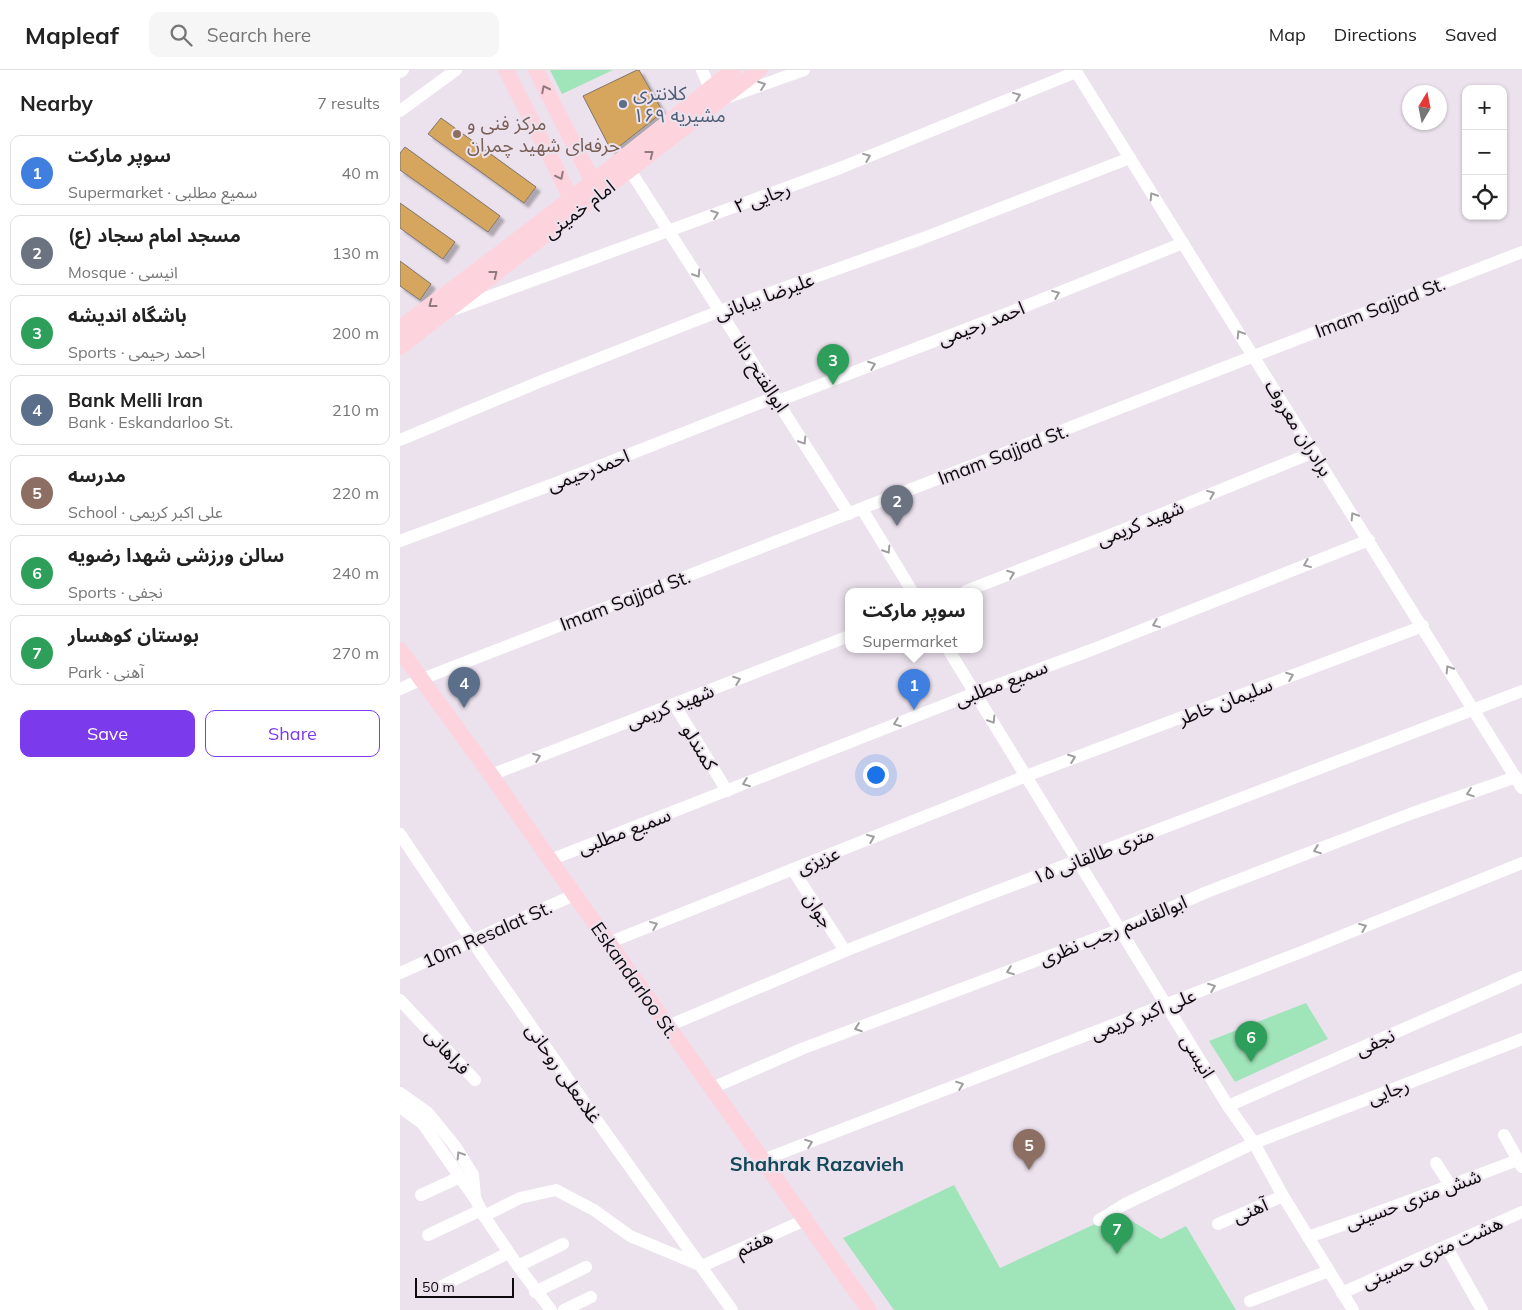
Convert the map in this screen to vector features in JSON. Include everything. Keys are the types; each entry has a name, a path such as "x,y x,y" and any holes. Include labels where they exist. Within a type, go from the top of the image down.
{"main road":[{"path":"506,70 573,204"},
{"path":"536,70 596,188"},
{"name":"امام خمینی","path":"715,94 733,70"},
{"name":"امام خمینی","path":"400,328 627,165 715,94 759,70"},
{"name":"امام خمینی","path":"400,347 445,312 573,204"},
{"name":"Eskandarloo St.","path":"400,650 491,775 869,1310"}],"street":[{"path":"400,111 456,70"},
{"path":"702,70 715,94 804,70"},
{"name":"برادران معروف","path":"1075,71 1519,782"},
{"name":"رجایی ۲","path":"445,312 840,168 1075,71"},
{"name":"علیرضا بیابانی","path":"400,440 720,311 921,239 1130,158"},
{"name":"ابوالفتح دانا","path":"627,165 776,399 856,511"},
{"name":"احمد رحیمی","path":"776,399 1008,313 1183,243"},
{"name":"Imam Sajjad St.","path":"400,689 1522,252"},
{"name":"احمدرحیمی","path":"400,541 776,399"},
{"name":"شهید کریمی","path":"974,588 1314,452"},
{"path":"856,511 910,588"},
{"name":"سمیع مطلبی","path":"550,860 1369,540"},
{"name":"سلیمان خاطر","path":"1026,776 1423,626"},
{"name":"شهید کریمی","path":"491,775 845,638"},
{"name":"انیسی","path":"950,653 1228,1106 1254,1143 1283,1196 1353,1310"},
{"name":"۱۵ متری طالقانی","path":"668,1026 845,951 1522,691"},
{"name":"کمندلو","path":"674,704 726,790"},
{"name":"عزیزی","path":"608,942 794,870 1026,776"},
{"name":"ابوالقاسم رجب نظری","path":"712,1088 804,1048 1121,930 1207,892 1410,814 1519,782"},
{"name":"غلامعلی روحانی","path":"400,834 595,1118 732,1310"},
{"name":"علی اکبر کریمی","path":"763,1160 1304,951 1522,863"},
{"name":"جوان","path":"794,870 845,951"},
{"name":"10m Resalat St.","path":"400,973 574,894"},
{"name":"نجفی","path":"1228,1106 1522,976"},
{"name":"فراهانی","path":"400,1000 475,1080"},
{"name":"رجایی","path":"1099,1220 1125,1204 1254,1143 1522,1039"},
{"path":"400,1093 428,1113 455,1146 473,1175 480,1209"},
{"path":"400,1107 422,1124 460,1177 535,1292 551,1310"},
{"path":"1504,1134 1520,1164"},
{"path":"1436,1162 1450,1185"},
{"name":"شش متری حسینی","path":"1308,1237 1450,1185 1520,1164"},
{"path":"421,1195 460,1177"},
{"path":"428,1235 480,1209 556,1190 594,1210 630,1236 702,1266"},
{"name":"آهنی","path":"1218,1224 1283,1196"},
{"name":"هشت متری حسینی","path":"1342,1293 1522,1212"},
{"name":"هفتم","path":"702,1266 805,1220"},
{"path":"518,1266 563,1244"},
{"path":"1446,1246 1482,1310"},
{"path":"442,1286 508,1253"},
{"path":"535,1292 586,1267"},
{"path":"1250,1301 1329,1271"},
{"path":"564,1310 591,1297"}],"green space":[{"path":"550,70 613,70 562,94"},
{"path":"1306,1003 1328,1039 1235,1082 1209,1041"},
{"path":"954,1185 1000,1268 1119,1213 1161,1239 1186,1226 1236,1310 894,1310 843,1238"}],"building":[{"name":"کلانتری ۱۶۹ مشیریه","path":"639,70 663,112 612,152 583,96"},
{"path":"441,118 536,187 524,203 428,134"},
{"path":"405,147 500,216 488,232 400,170 400,153"},
{"path":"400,203 455,242 443,259 400,228"},
{"path":"400,261 431,284 420,300 400,286"}],"place":[{"name":"کلانتری ۱۶۹ مشیریه","path":"623,104"},
{"name":"مرکز فنی و حرفه‌ای شهید چمران","path":"457,134"},
{"name":"باشگاه اندیشه","path":"833,385"},
{"name":"مسجد امام سجاد (ع)","path":"897,526"},
{"name":"Bank Melli Iran","path":"464,708"},
{"name":"سوپر مارکت","path":"914,710"},
{"name":"سالن ورزشی شهدا رضویه","path":"1251,1062"},
{"name":"مدرسه","path":"1029,1170"},
{"name":"بوستان کوهسار","path":"1117,1254"}],"district":[{"name":"Shahrak Razavieh","path":"817,1163"}]}
